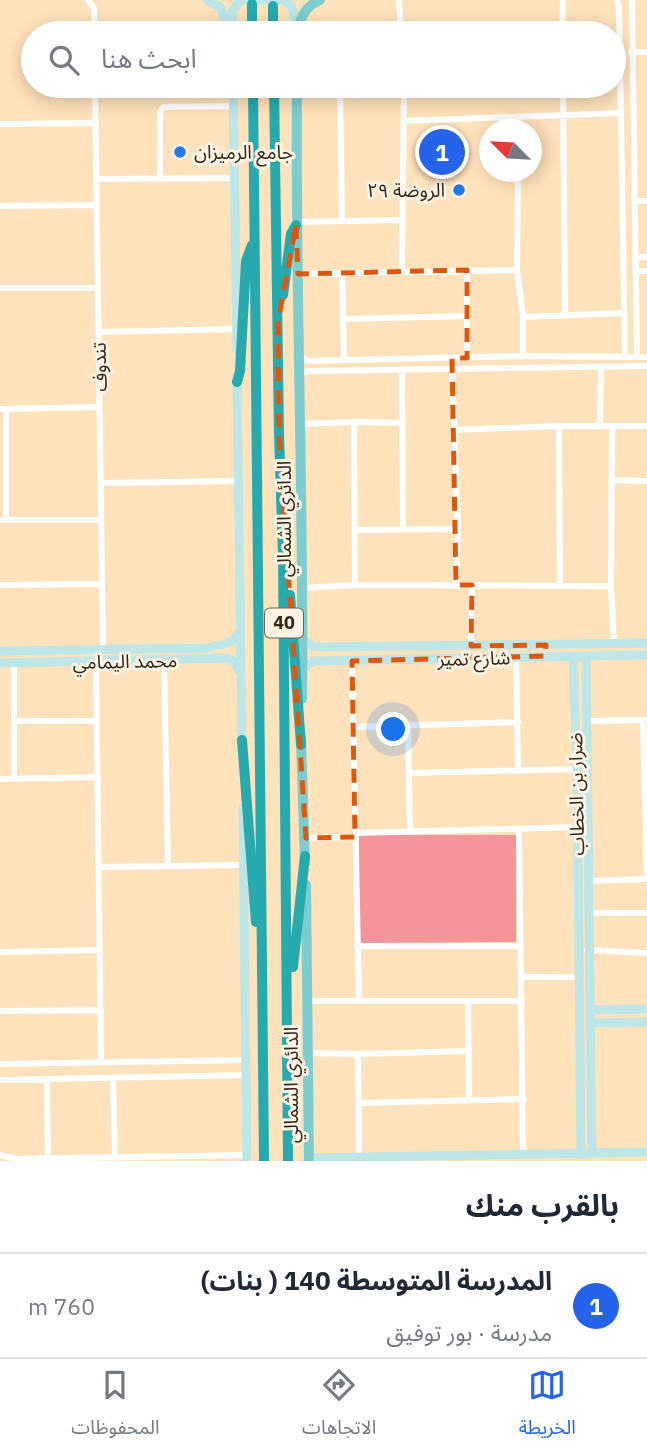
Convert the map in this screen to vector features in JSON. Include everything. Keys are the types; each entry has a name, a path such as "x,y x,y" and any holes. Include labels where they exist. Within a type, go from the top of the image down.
{"highway":[{"path":"248,2 250,21"},
{"path":"273,6 273,21"},
{"name":"الدائري الشمالي","path":"253,98 264,1161"},
{"name":"الدائري الشمالي","path":"274,98 284,556 289,1161"},
{"path":"278,322 291,234 296,223"},
{"path":"237,382 240,371 246,261 254,239"},
{"path":"284,556 295,641 301,746"},
{"path":"242,740 256,932 263,986"},
{"path":"287,1026 305,856"}],"main road":[{"path":"301,21 303,13 320,0"},
{"name":"الدائري الشمالي","path":"297,98 296,223 304,358 301,424 301,746 306,838 309,1160"}],"street":[{"path":"88,0 94,8 94,21"},
{"path":"207,0 220,7 226,21"},
{"path":"399,0 400,21"},
{"path":"562,21 563,0"},
{"path":"232,21 236,4 285,1 292,7 296,21"},
{"path":"618,21 618,3 631,3 637,357"},
{"path":"631,52 647,52"},
{"name":"تندوف","path":"95,98 103,649"},
{"path":"0,1155 16,1159 247,1158 233,98"},
{"path":"340,98 342,220"},
{"path":"401,271 404,98"},
{"path":"563,98 565,314"},
{"path":"619,98 625,356"},
{"path":"160,178 160,113 163,107 233,106"},
{"path":"404,121 619,113"},
{"path":"0,124 95,123"},
{"path":"96,179 234,178"},
{"path":"518,182 517,270 523,317 523,356"},
{"path":"635,201 647,201"},
{"path":"0,206 96,205"},
{"path":"296,223 401,220"},
{"path":"622,229 634,229"},
{"path":"635,258 647,257"},
{"path":"467,270 467,358"},
{"path":"298,274 517,270"},
{"path":"635,271 647,271"},
{"path":"342,273 344,360"},
{"path":"0,288 97,288"},
{"path":"523,317 624,313"},
{"path":"344,319 467,316"},
{"path":"98,332 236,329"},
{"path":"626,340 631,344 638,338"},
{"path":"304,358 344,360 647,356"},
{"path":"600,427 601,366"},
{"path":"304,372 647,366"},
{"path":"452,368 458,529 456,585"},
{"path":"402,369 403,529"},
{"path":"99,407 3,409 3,520 101,520"},
{"path":"354,422 355,584"},
{"path":"301,424 403,423"},
{"path":"559,426 561,584"},
{"path":"454,430 647,426"},
{"path":"612,427 611,586 614,644"},
{"path":"612,480 647,481"},
{"path":"100,483 238,481"},
{"path":"355,530 458,529"},
{"path":"0,584 102,584"},
{"path":"302,588 355,584 611,586"},
{"path":"471,646 472,584"},
{"name":"محمد اليمامي","path":"0,651 207,648 231,642 240,632"},
{"path":"302,639 314,646 647,643"},
{"path":"550,645 550,656"},
{"path":"302,669 314,661 314,646"},
{"path":"207,648 213,650 207,659"},
{"name":"شارع تمير","path":"314,661 647,655"},
{"name":"ضرار بن الخطاب","path":"573,656 578,827 578,955 579,976 590,1028"},
{"name":"ضرار بن الخطاب","path":"581,1155 585,1058 595,1010 589,951 586,656"},
{"path":"516,657 518,770"},
{"name":"محمد اليمامي","path":"0,663 228,658 241,674"},
{"path":"164,660 167,866"},
{"path":"96,661 101,1063"},
{"path":"352,661 359,1001"},
{"path":"573,668 579,662 586,667"},
{"path":"14,663 14,779"},
{"path":"587,720 645,720 647,879 590,881"},
{"path":"14,721 97,722"},
{"path":"354,726 517,722"},
{"path":"408,725 410,832"},
{"path":"409,773 577,769"},
{"path":"0,779 98,777"},
{"path":"306,838 578,827"},
{"path":"519,829 523,1156"},
{"path":"99,867 243,865"},
{"path":"590,913 647,913"},
{"path":"577,931 582,943 587,942 590,930"},
{"path":"357,946 521,946"},
{"path":"0,952 100,950"},
{"path":"578,955 582,950 647,953"},
{"path":"521,977 579,976"},
{"path":"308,1001 522,1001"},
{"path":"468,1001 468,1100"},
{"path":"595,1010 647,1009"},
{"path":"0,1011 101,1010"},
{"path":"590,1028 647,1022"},
{"path":"309,1053 468,1051"},
{"path":"358,1054 359,1158"},
{"name":"ضرار بن الخطاب","path":"585,1058 593,1154"},
{"path":"0,1064 246,1060"},
{"path":"0,1080 246,1075"},
{"path":"113,1077 116,1157"},
{"path":"47,1079 48,1158"},
{"path":"359,1103 524,1099"},
{"path":"309,1160 501,1158 647,1152"}],"highlighted area":[{"path":"296,225 298,274 467,270 467,358 452,358 456,585 472,585 471,646 546,645 545,656 352,661 355,837 306,838 279,434 278,322"}],"shaded area":[{"path":"359,835 516,835 516,942 359,943"}],"place":[{"name":"جامع الرميزان","path":"180,152"},
{"name":"المدرسة المتوسطة 140 ( بنات)","path":"442,152"},
{"name":"الروضة ٢٩","path":"459,190"}]}
